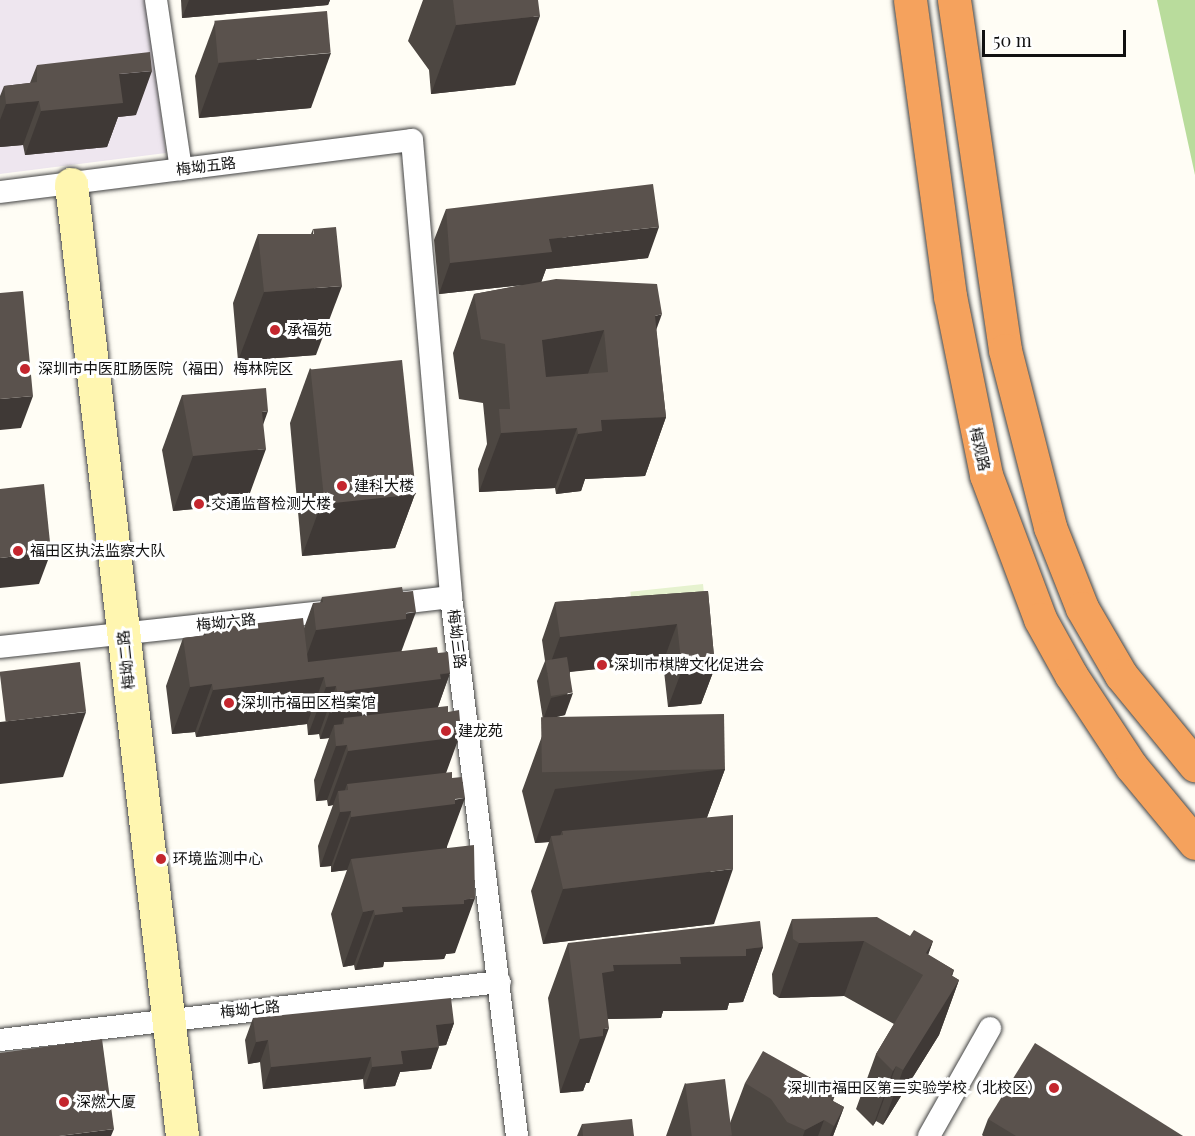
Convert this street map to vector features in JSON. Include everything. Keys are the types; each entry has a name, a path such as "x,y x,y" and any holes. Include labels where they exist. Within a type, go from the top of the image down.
{"highway":[{"name":"梅观路","path":"910,0 950,296 993,496 1040,619 1071,675 1131,766 1195,843"},
{"path":"954,0 1005,350 1050,527 1082,608 1121,675 1195,765"}],"street":[{"path":"156,0 181,169"},
{"name":"梅坳五路","path":"0,192 412,140"},
{"name":"梅坳三路","path":"412,140 451,597 500,981 517,1136"},
{"name":"梅坳二路","path":"62,185 158,1021 182,1136"},
{"name":"梅坳六路","path":"0,647 451,597"},
{"name":"梅坳七路","path":"0,1040 500,981"},
{"name":"梅坳二路","path":"158,1021 160,1136"},
{"path":"929,1136 990,1028"}],"shaded area":[{"path":"0,0 146,0 166,153 0,174"}],"green space":[{"path":"1157,0 1195,0 1195,175"},
{"path":"703,584 706,611 633,618 630,592"}],"building":[{"path":"453,0 538,0 540,16 456,25"},
{"path":"327,11 331,53 218,63 214,21"},
{"path":"150,52 152,71 119,74 123,103 41,111 39,101 6,104 4,86 37,82 37,65"},
{"path":"653,184 659,227 549,239 552,252 450,263 446,209"},
{"path":"336,227 342,286 264,292 258,234 314,234 313,229"},
{"path":"556,279 657,284 662,314 655,316 666,417 601,420 602,431 578,434 577,428 501,433 499,409 510,409 505,344 481,339 474,294","holes":["604,330 608,372 546,377 542,340"]},
{"path":"23,291 33,396 0,399 0,293"},
{"path":"402,360 416,494 325,504 311,370"},
{"path":"266,388 268,411 262,412 266,449 193,456 182,395"},
{"path":"44,484 51,552 0,558 0,489"},
{"path":"402,587 403,592 413,591 416,612 406,613 406,619 316,630 313,603 323,602 322,597"},
{"path":"708,591 715,667 682,670 677,624 560,637 555,602"},
{"path":"303,618 308,662 437,647 438,653 448,652 450,673 440,674 441,679 337,692 336,686 326,687 324,677 213,690 212,684 190,687 183,638 206,635 206,629"},
{"path":"567,657 573,693 551,696 545,660"},
{"path":"80,662 86,712 6,721 0,672"},
{"path":"448,706 448,712 459,710 461,732 451,733 452,738 348,751 347,745 336,746 334,725 344,724 344,718"},
{"path":"724,714 725,769 542,772 541,717"},
{"path":"452,772 452,778 462,777 465,798 455,799 455,804 351,817 351,811 340,812 338,791 348,790 347,784"},
{"path":"733,815 733,869 563,889 551,836 563,835 562,831"},
{"path":"474,845 475,898 464,900 464,904 402,907 403,912 375,915 374,910 363,912 351,859"},
{"path":"877,917 910,936 914,930 933,941 926,953 954,970 951,975 959,980 903,1070 896,1066 893,1071 876,1054 923,975 864,941 799,943 793,939 792,919"},
{"path":"760,921 763,947 746,949 746,956 680,957 681,964 613,965 614,971 602,973 609,1028 603,1029 603,1036 580,1039 568,943"},
{"path":"451,998 454,1023 436,1025 439,1047 401,1051 403,1064 372,1067 371,1057 271,1067 268,1040 256,1042 253,1018"},
{"name":"深燃大厦","path":"102,1039 114,1129 59,1136 0,1136 0,1053"},
{"name":"深圳市福田区第二实验学校（北校区）","path":"1035,1043 1183,1136 1016,1136 988,1119"},
{"path":"763,1051 836,1092 831,1100 844,1107 834,1126 824,1120 805,1130 787,1122 771,1099 745,1083"},
{"path":"725,1079 732,1136 692,1136 685,1084"},
{"path":"632,1119 634,1136 583,1136 582,1124"}],"place":[{"name":"承福苑","path":"275,330"},
{"name":"深圳市中医肛肠医院（福田）梅林院区","path":"25,369"},
{"name":"建科大楼","path":"342,486"},
{"name":"交通监督检测大楼","path":"199,504"},
{"name":"福田区执法监察大队","path":"18,551"},
{"name":"深圳市棋牌文化促进会","path":"602,665"},
{"name":"深圳市福田区档案馆","path":"229,703"},
{"name":"建龙苑","path":"446,731"},
{"name":"环境监测中心","path":"161,859"},
{"name":"深圳市福田区第二实验学校（北校区）","path":"1054,1088"},
{"name":"深燃大厦","path":"64,1102"}]}
